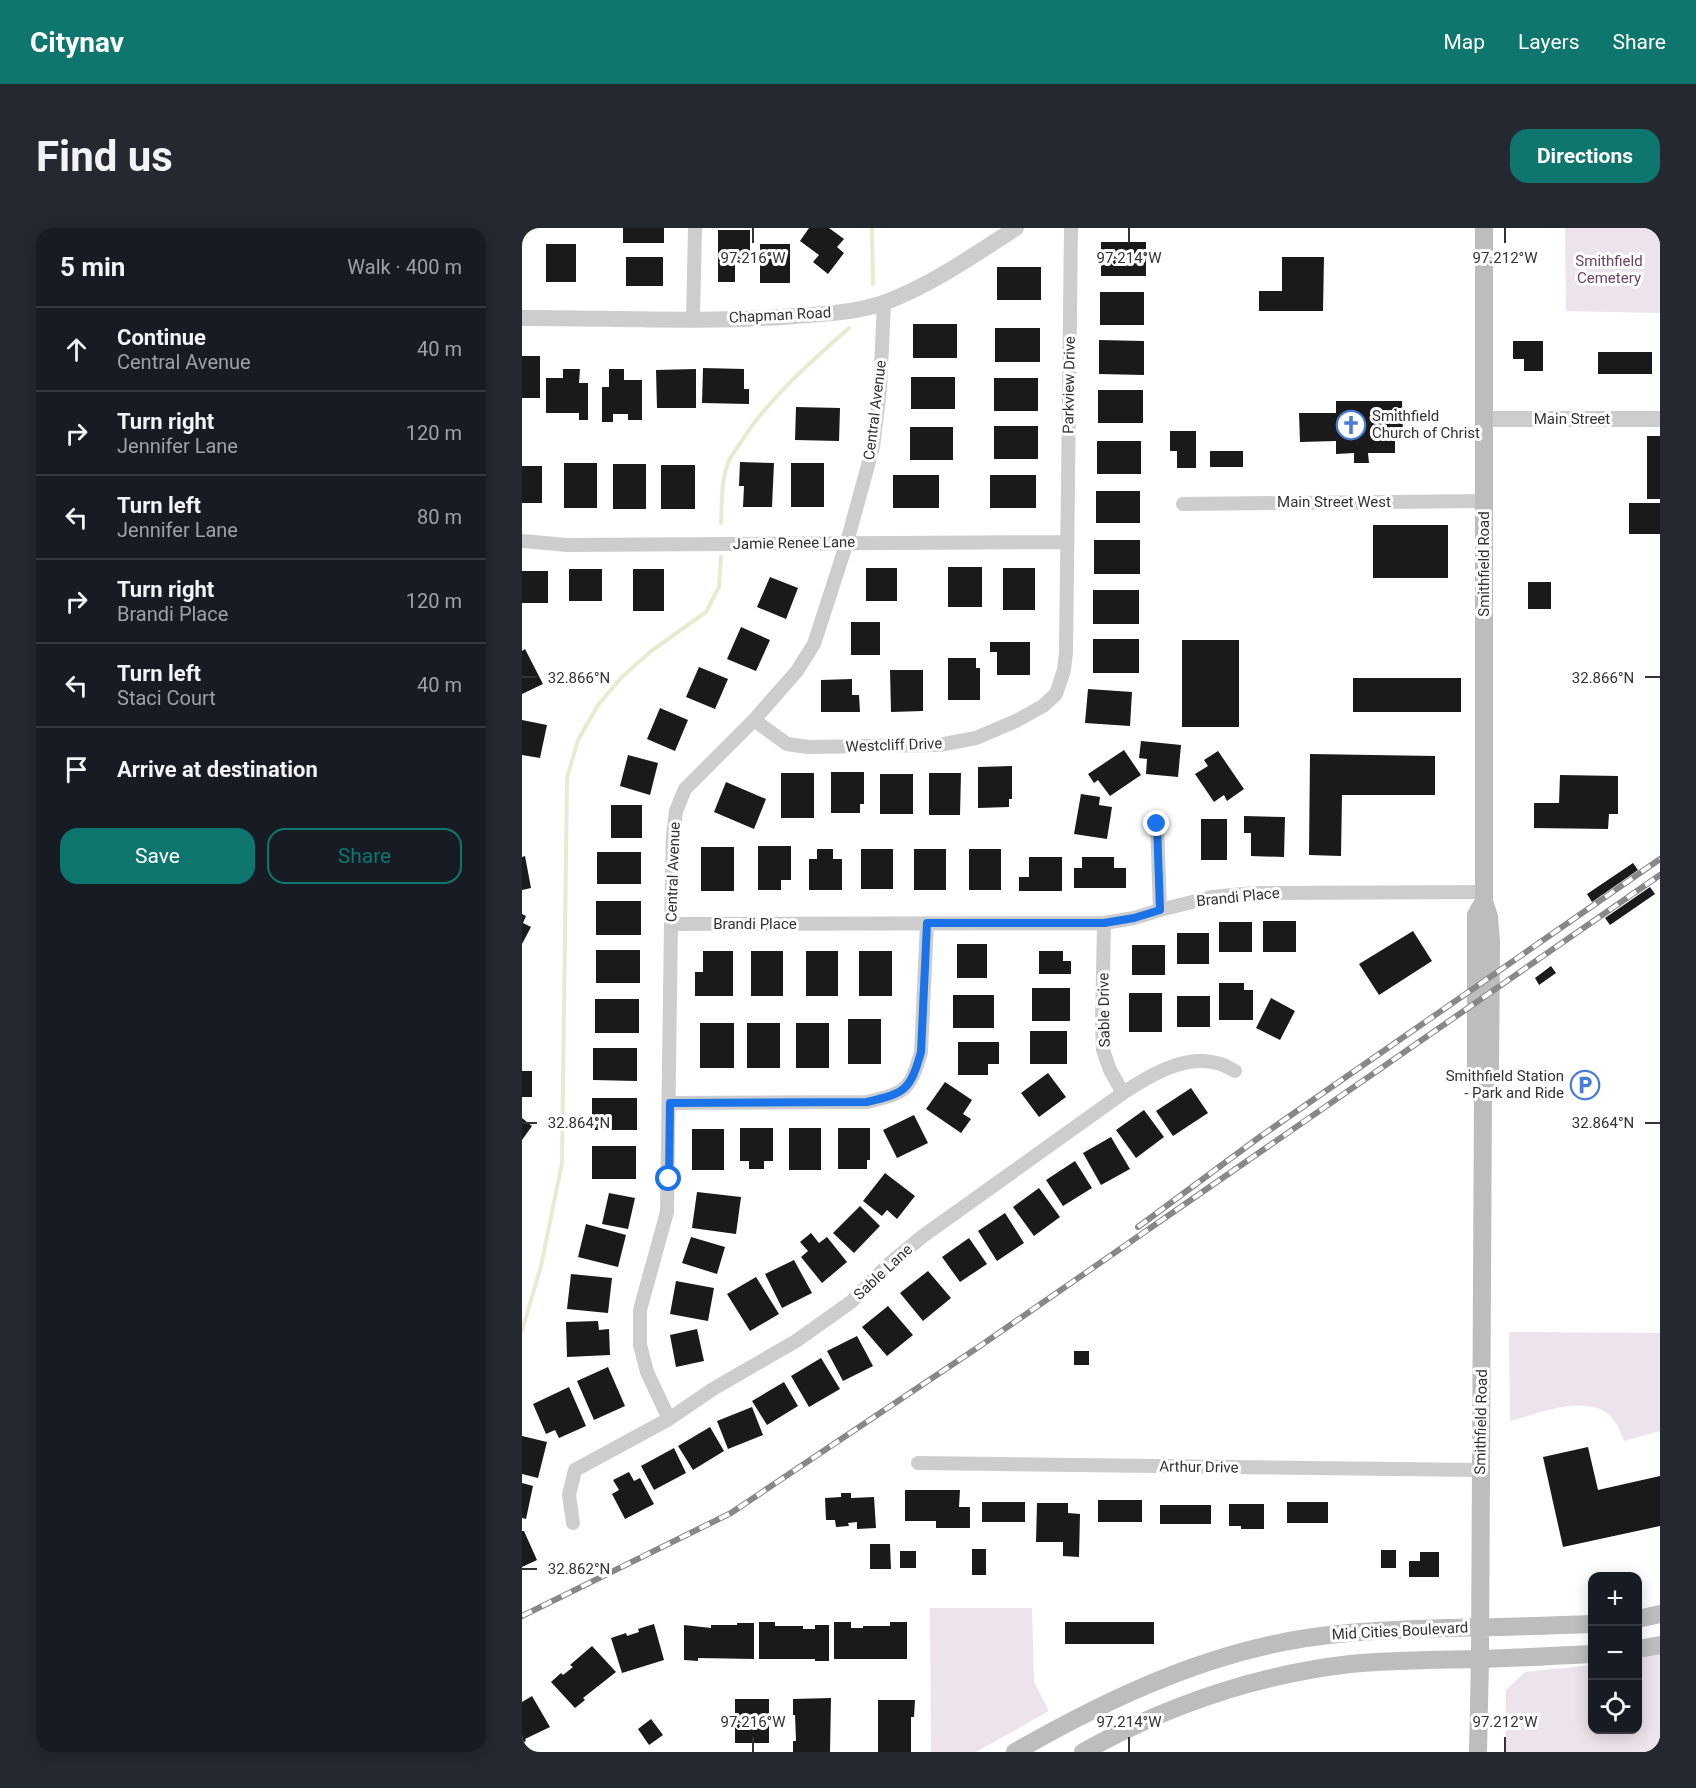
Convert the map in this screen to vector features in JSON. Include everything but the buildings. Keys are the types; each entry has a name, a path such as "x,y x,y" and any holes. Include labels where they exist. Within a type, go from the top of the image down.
{"main road":[{"name":"Smithfield Road","path":"1478,1752 1483,1091 1476,1068 1475,1041 1476,915 1484,896 1485,228"},
{"path":"1642,1618 1660,1614"},
{"name":"Mid Cities Boulevard","path":"1015,1752 1068,1722 1132,1691 1193,1666 1258,1647 1322,1635 1380,1630 1588,1624"},
{"path":"1642,1649 1660,1645"},
{"name":"Mid Cities Boulevard","path":"1083,1752 1161,1713 1209,1695 1266,1679 1349,1665 1393,1661 1588,1654"}],"street":[{"path":"693,318 695,228"},
{"name":"Chapman Road","path":"522,318 764,318 817,314 884,303 954,268 1016,228"},
{"name":"Parkview Drive","path":"1066,542 1071,228"},
{"name":"Central Avenue","path":"669,1419 647,1372 640,1345 640,1310 668,1212 671,924 673,836 676,811 685,789 754,720 797,671 814,644 847,542 873,447 880,389 884,303"},
{"name":"Main Street","path":"1484,419 1660,419"},
{"name":"Main Street West","path":"1183,504 1484,501"},
{"name":"Jamie Renee Lane","path":"522,541 567,545 1066,542"},
{"name":"Westcliff Drive","path":"754,720 787,744 808,747 939,745 976,738 1016,721 1043,706 1056,694 1064,670 1066,542"},
{"path":"1157,824 1160,910"},
{"name":"Brandi Place","path":"671,924 1104,923 1134,918 1212,897 1254,893 1484,896"},
{"path":"670,1103 867,1102 892,1096 906,1089 915,1072 921,1052 927,923"},
{"name":"Sable Drive","path":"1104,923 1103,1050 1110,1071 1123,1093"},
{"name":"Sable Lane","path":"573,1523 569,1495 575,1470 669,1419 713,1389 796,1341 851,1302 889,1264 923,1236 1123,1093 1151,1074 1178,1064 1221,1062 1235,1071"},
{"name":"Arthur Drive","path":"918,1463 1480,1470"}],"green space":[{"name":"Smithfield Cemetery","path":"1565,228 1660,228 1660,313 1566,311"},
{"path":"1509,1332 1660,1333 1660,1431 1624,1441 1615,1421 1603,1411 1578,1405 1510,1421"},
{"path":"930,1608 1032,1608 1034,1682 1049,1711 976,1752 931,1752"},
{"path":"1660,1652 1660,1752 1505,1752 1506,1690 1525,1672 1588,1665 1588,1734 1642,1734 1642,1656"}],"waterway":[{"path":"872,228 873,284"},
{"path":"721,523 724,477 733,454 766,408 849,328"},
{"path":"522,1331 541,1266 562,1163 567,778 578,740 598,705 622,677 650,652 706,612 719,587 721,557"}],"railway":[{"path":"1138,1227 1261,1136 1660,859"},
{"path":"522,1616 731,1513 980,1346 1660,875"}],"place":[{"name":"Smithfield Church of Christ","path":"1351,425"},
{"name":"Smithfield Station - Park and Ride","path":"1585,1085"}],"route":[{"path":"669,1179 670,1103 867,1102 892,1096 906,1089 915,1072 921,1052 927,923 1104,923 1134,918 1160,910 1157,824"}]}
